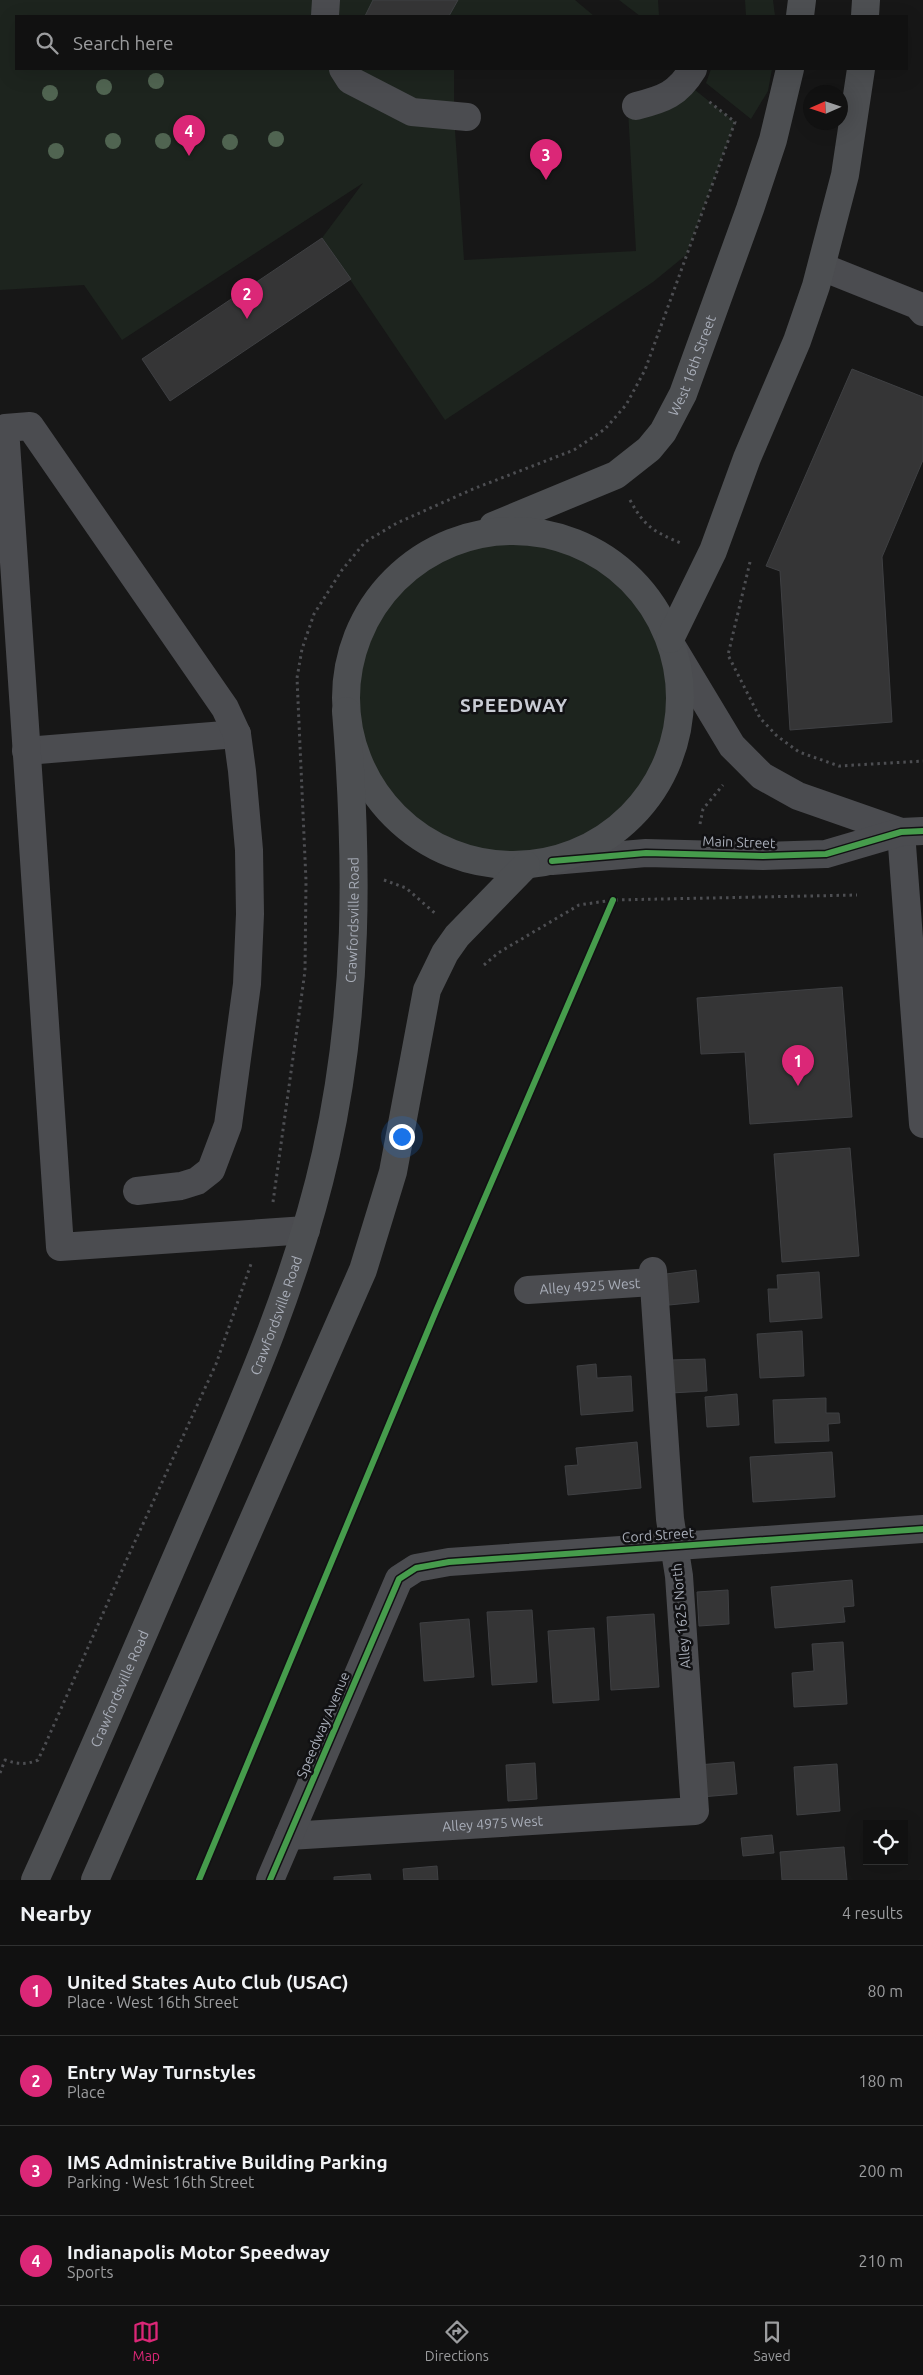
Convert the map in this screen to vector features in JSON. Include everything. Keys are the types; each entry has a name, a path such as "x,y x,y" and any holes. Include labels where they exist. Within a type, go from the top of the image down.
{"main road":[{"path":"800,15 802,0"},
{"path":"865,15 866,0"},
{"name":"West 16th Street","path":"454,541 616,475 649,449 663,432 683,394 750,209 773,140 790,70"},
{"path":"672,644 713,551 747,458 797,341 822,267 845,175 861,70"},
{"path":"526,531 549,534 587,548 614,564 648,598 672,644 679,676 678,724 667,762 652,790 621,826 602,840 539,863 495,864 472,860 429,843 410,829 378,797 356,756 346,711 346,687 356,640 374,605 395,580 432,551 454,541 477,534 526,531"},
{"name":"Crawfordsville Road","path":"35,1880 246,1397 270,1337 306,1230 326,1152 338,1089 347,1026 353,961 356,897 355,833 346,711"},
{"path":"96,1880 363,1270 392,1172 422,1010 434,971 457,936 539,863"}],"street":[{"path":"326,0 326,15"},
{"path":"344,70 350,80 412,112 467,117"},
{"path":"636,106 663,99 689,76"},
{"path":"822,267 916,305 923,312"},
{"path":"137,1191 181,1186 197,1181 211,1170 228,1125 247,984 250,914 249,850 237,734 225,708 30,426 5,428 60,1247 306,1230"},
{"path":"672,644 732,746 762,776 798,796 912,831 923,1124"},
{"path":"26,752 237,734"},
{"name":"Main Street","path":"539,863 646,853 763,856 826,854 912,831"},
{"name":"Alley 4925 West","path":"528,1290 653,1277"},
{"name":"Alley 1625 North","path":"653,1277 670,1519 679,1576 696,1811"},
{"name":"Cord Street","path":"399,1579 416,1568 435,1563 923,1529"},
{"name":"Speedway Avenue","path":"270,1880 399,1579"},
{"name":"Alley 4975 West","path":"289,1836 696,1811"}],"path":[{"path":"689,76 735,122"},
{"path":"626,494 638,514 654,532 684,544"},
{"path":"750,562 728,655 760,718 777,736 799,752 839,766 923,761"},
{"path":"699,829 703,809 723,786"},
{"path":"378,879 388,880 406,888 441,918"},
{"path":"484,965 498,953 579,905 613,900 856,895"},
{"path":"609,909 613,900"}],"shaded area":[{"path":"0,0 575,0 593,15 15,15 15,70 454,70 454,116 464,260 636,251 628,110 685,82 735,122 686,255 653,282 445,420 322,238 363,183 122,340 84,285 0,290"},
{"path":"619,0 658,0 659,15 639,15"},
{"path":"745,0 773,0 775,15 746,15"},
{"path":"711,70 772,70 768,91 751,119 706,83"},
{"path":"513,531 546,534 577,544 606,559 631,580 652,605 667,634 677,665 680,698 677,731 667,762 652,791 631,816 606,837 577,852 546,862 513,865 480,862 449,852 420,837 395,816 374,791 359,762 349,731 346,698 349,665 359,634 374,605 395,580 420,559 449,544 480,534"}],"building":[{"path":"373,0 458,0 450,15 366,15"},
{"path":"322,238 351,279 170,401 142,359"},
{"path":"852,369 923,397 923,460 882,557 892,722 790,730 780,571 766,566"},
{"path":"842,987 852,1117 750,1124 745,1052 701,1054 697,998"},
{"path":"850,1148 859,1256 782,1262 774,1154"},
{"path":"696,1270 699,1302 669,1305 666,1274"},
{"path":"819,1272 822,1318 770,1322 768,1289 778,1289 777,1275"},
{"path":"802,1331 804,1376 760,1378 757,1334"},
{"path":"705,1359 707,1391 671,1393 670,1360"},
{"path":"596,1364 597,1378 631,1376 633,1411 581,1415 577,1366"},
{"path":"737,1394 739,1425 707,1427 705,1397"},
{"path":"826,1398 826,1413 839,1413 840,1423 828,1424 829,1441 775,1443 773,1400"},
{"path":"637,1442 641,1488 568,1495 565,1466 578,1465 576,1448"},
{"path":"832,1452 835,1497 753,1502 750,1457"},
{"path":"852,1580 854,1606 843,1607 845,1622 775,1628 771,1587"},
{"path":"728,1590 729,1624 699,1626 697,1592"},
{"path":"532,1610 537,1682 492,1685 487,1612"},
{"path":"654,1614 659,1687 611,1690 607,1617"},
{"path":"469,1619 474,1677 424,1681 420,1623"},
{"path":"594,1628 599,1700 553,1703 548,1631"},
{"path":"843,1642 847,1704 794,1707 792,1673 814,1671 812,1644"},
{"path":"734,1762 737,1794 701,1797 698,1765"},
{"path":"535,1763 537,1799 508,1801 506,1765"},
{"path":"837,1764 840,1811 797,1815 794,1767"},
{"path":"772,1835 774,1853 743,1856 741,1838"},
{"path":"844,1847 847,1880 782,1880 780,1852"},
{"path":"437,1866 438,1880 404,1880 403,1869"},
{"path":"370,1874 371,1880 334,1880 334,1877"}],"cycle path":[{"path":"552,861 646,853 763,856 826,854 901,832 923,831"},
{"path":"199,1880 436,1311 613,900"},
{"path":"270,1880 399,1579 416,1568 449,1562 923,1529"}],"place":[{"name":"Indianapolis Motor Speedway","path":"189,156"},
{"name":"IMS Administrative Building Parking","path":"546,180"},
{"name":"Entry Way Turnstyles","path":"247,319"},
{"name":"United States Auto Club (USAC)","path":"798,1086"}],"district":[{"name":"SPEEDWAY","path":"514,705"}]}
